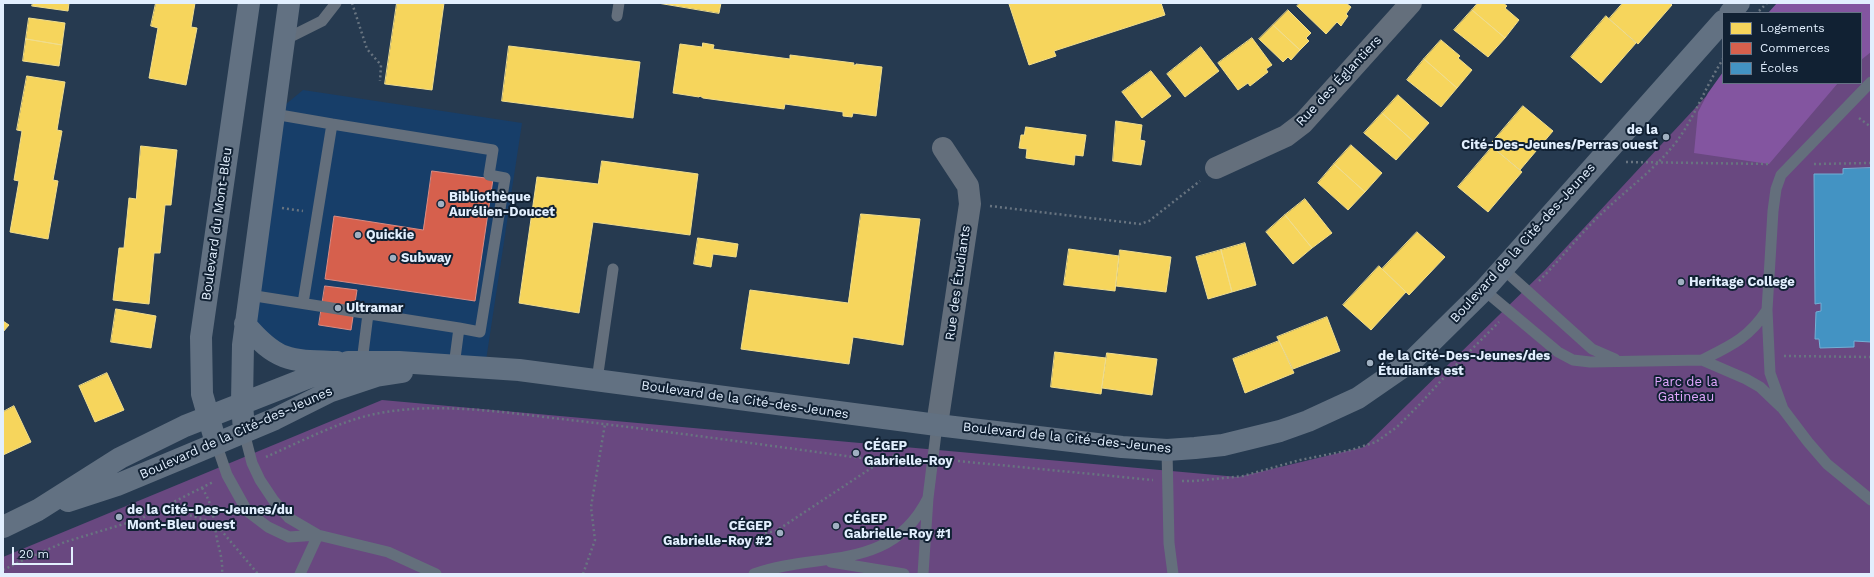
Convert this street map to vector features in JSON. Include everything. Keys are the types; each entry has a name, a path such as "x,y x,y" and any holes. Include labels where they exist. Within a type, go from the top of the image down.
{"street":[{"name":"Boulevard du Mont-Bleu","path":"216,443 207,417 202,394 201,337 249,3"},
{"path":"244,432 242,402 245,324 289,3"},
{"name":"Rue des Églantiers","path":"1216,168 1286,136 1303,123 1411,3"},
{"path":"1731,12 1739,3"},
{"name":"Boulevard de la Cité-des-Jeunes","path":"3,527 38,510 120,458 207,417 242,402 355,362 399,362 519,370 937,425 1122,447 1167,450 1216,446 1308,421 1339,407 1390,377 1413,360 1484,290 1722,22"},
{"name":"Rue des Étudiants","path":"937,425 970,204 968,186 943,148"},
{"path":"245,324 267,348 283,357 312,362 355,362"},
{"name":"Boulevard de la Cité-des-Jeunes","path":"38,510 117,485 275,419 331,391 376,376 445,366"}],"lane":[{"path":"284,40 322,21 336,3"},
{"path":"618,16 619,3"},
{"path":"1783,409 1770,373 1768,352 1768,310 1773,212 1776,189 1782,175 1790,165 1871,82"},
{"path":"249,295 480,332 505,178 489,175 493,150 274,114"},
{"path":"303,303 332,124"},
{"path":"597,380 613,269"},
{"path":"1502,270 1592,349 1622,361"},
{"path":"1484,290 1563,355 1573,360 1702,360 1746,379 1760,387 1783,409 1827,464 1871,500"},
{"path":"1702,360 1745,336 1759,323 1768,310"},
{"path":"355,362 368,314"},
{"path":"445,366 459,328"},
{"path":"923,574 928,498 937,425"},
{"path":"244,432 252,463 260,480 274,501 289,518 318,535 388,552 436,574"},
{"path":"216,443 227,475 247,511 268,527 289,537 318,535"},
{"path":"1167,450 1169,543 1174,574"},
{"path":"754,574 768,569 824,561 870,550 894,539 916,520 928,498"},
{"path":"300,574 318,535"},
{"path":"824,561 904,574"}],"path":[{"path":"352,3 367,49 381,65 380,81"},
{"path":"1759,12 1767,3"},
{"path":"1597,162 1790,165 1871,162"},
{"path":"970,204 1140,224 1149,221 1216,168"},
{"path":"281,208 318,213"},
{"path":"1768,352 1786,356 1871,356"},
{"path":"252,463 353,420 374,414 407,409 476,411 605,424 883,461"},
{"path":"583,574 596,540 591,507 605,424"},
{"path":"765,533 776,531 883,461 895,455"},
{"path":"3,570 21,560 65,542 140,519 166,508 227,475"},
{"path":"202,488 211,504 221,558 222,574"},
{"path":"166,508 215,523 258,574"}],"shaded area":[{"path":"1777,3 1871,3 1871,52 1862,59 1862,12 1769,12"},
{"path":"1722,73 1722,84 1837,84 1769,164 1694,153 1698,112 1708,93"},
{"path":"303,90 522,123 485,367 312,362 245,324 274,114"}],"green space":[{"name":"Parc de la Gatineau","path":"1871,3 1871,574 3,574 3,557 382,400 1238,477 1364,447 1544,271 1722,79 1722,84 1862,84 1862,12"}],"building: Logements":[{"path":"33,3 69,3 68,11 32,6"},
{"path":"156,3 195,3 191,27 197,28 186,85 149,78 158,28 151,26"},
{"path":"397,3 444,3 432,90 385,84"},
{"path":"658,3 721,3 719,13"},
{"path":"1161,3 1165,15 1054,51 1056,56 1029,65 1009,4"},
{"path":"1300,3 1346,3 1351,7 1346,14 1348,16 1341,26 1337,22 1326,34 1297,6"},
{"path":"1478,3 1503,3 1507,6 1505,8 1519,20 1505,38 1472,10"},
{"path":"1623,3 1670,3 1672,5 1638,44 1609,19"},
{"path":"1288,10 1311,33 1306,38 1309,41 1300,50 1273,25"},
{"path":"1472,10 1505,38 1488,57 1454,30"},
{"path":"1606,16 1636,43 1601,83 1571,57"},
{"path":"29,18 65,23 62,45 26,39"},
{"path":"1273,25 1300,50 1291,60 1288,57 1283,62 1259,39"},
{"path":"1252,38 1272,65 1266,69 1268,72 1250,86 1248,83 1238,90 1218,63"},
{"path":"26,39 62,45 59,66 23,61"},
{"path":"1441,40 1460,56 1458,58 1472,70 1457,88 1424,59"},
{"path":"703,43 714,45 713,49 790,59 790,55 854,63 853,65 856,64 882,67 876,116 853,113 852,117 843,116 843,112 785,104 784,109 673,93 680,44 702,47"},
{"path":"509,46 640,62 633,118 502,101"},
{"path":"1201,47 1219,71 1185,97 1167,74"},
{"path":"1424,59 1457,88 1441,107 1407,80"},
{"path":"1151,71 1171,96 1142,118 1122,92"},
{"path":"27,76 65,82 57,130 62,131 53,180 58,181 48,239 10,232 19,181 14,180 22,131 17,130"},
{"path":"1398,95 1429,123 1413,141 1382,113"},
{"path":"1523,106 1553,131 1520,170 1490,145"},
{"path":"1382,113 1413,141 1396,160 1364,133"},
{"path":"1116,121 1142,125 1140,140 1145,141 1141,165 1113,161"},
{"path":"1026,127 1086,135 1083,156 1075,155 1074,165 1026,158 1027,149 1019,148 1021,135 1024,135"},
{"path":"1351,145 1382,173 1365,192 1334,164"},
{"path":"141,146 177,150 171,205 165,205 160,253 154,253 149,304 113,300 119,248 124,248 129,198 136,199"},
{"path":"1492,147 1522,172 1488,212 1458,187"},
{"path":"602,161 698,174 690,235 593,222 579,313 519,303 537,177 598,184"},
{"path":"1334,164 1365,192 1348,210 1318,183"},
{"path":"1305,199 1332,233 1312,248 1285,215"},
{"path":"861,214 920,219 903,345 853,337 849,364 741,349 750,290 848,303"},
{"path":"1285,215 1312,248 1293,264 1266,232"},
{"path":"1417,232 1445,257 1409,295 1382,269"},
{"path":"698,238 738,244 736,257 713,254 711,267 694,264"},
{"path":"1245,243 1256,285 1232,292 1221,250"},
{"path":"1069,249 1119,256 1115,291 1064,285"},
{"path":"1120,250 1171,257 1166,292 1116,286"},
{"path":"1221,250 1232,292 1208,299 1196,257"},
{"path":"1379,266 1406,292 1371,330 1343,305"},
{"path":"116,309 156,316 151,348 111,342"},
{"path":"1327,317 1340,351 1293,369 1277,337"},
{"path":"3,321 9,325 3,332"},
{"path":"1279,341 1294,373 1245,393 1233,359"},
{"path":"1055,352 1106,358 1101,394 1051,387"},
{"path":"1107,353 1157,359 1152,395 1102,388"},
{"path":"107,373 124,410 95,422 79,386"},
{"path":"14,406 31,442 3,455 3,412"}],"building: Commerces":[{"path":"432,171 493,179 475,301 325,279 334,216 423,230"},
{"name":"Ultramar","path":"325,286 357,290 351,330 319,325"}],"building: Écoles":[{"path":"1871,168 1871,342 1854,341 1854,347 1820,348 1819,339 1815,339 1816,312 1821,311 1821,303 1815,304 1814,174 1843,174 1843,169"}],"place":[{"name":"de la Cité-Des-Jeunes/Perras ouest","path":"1666,137"},
{"name":"Bibliothèque Aurélien-Doucet","path":"441,204"},
{"name":"Quickie","path":"358,235"},
{"name":"Subway","path":"393,258"},
{"name":"Heritage College","path":"1681,282"},
{"name":"Ultramar","path":"338,308"},
{"name":"de la Cité-Des-Jeunes/des Étudiants est","path":"1370,363"},
{"name":"CÉGEP Gabrielle-Roy","path":"856,453"},
{"name":"de la Cité-Des-Jeunes/du Mont-Bleu ouest","path":"119,517"},
{"name":"CÉGEP Gabrielle-Roy #1","path":"836,526"},
{"name":"CÉGEP Gabrielle-Roy #2","path":"780,533"}]}
